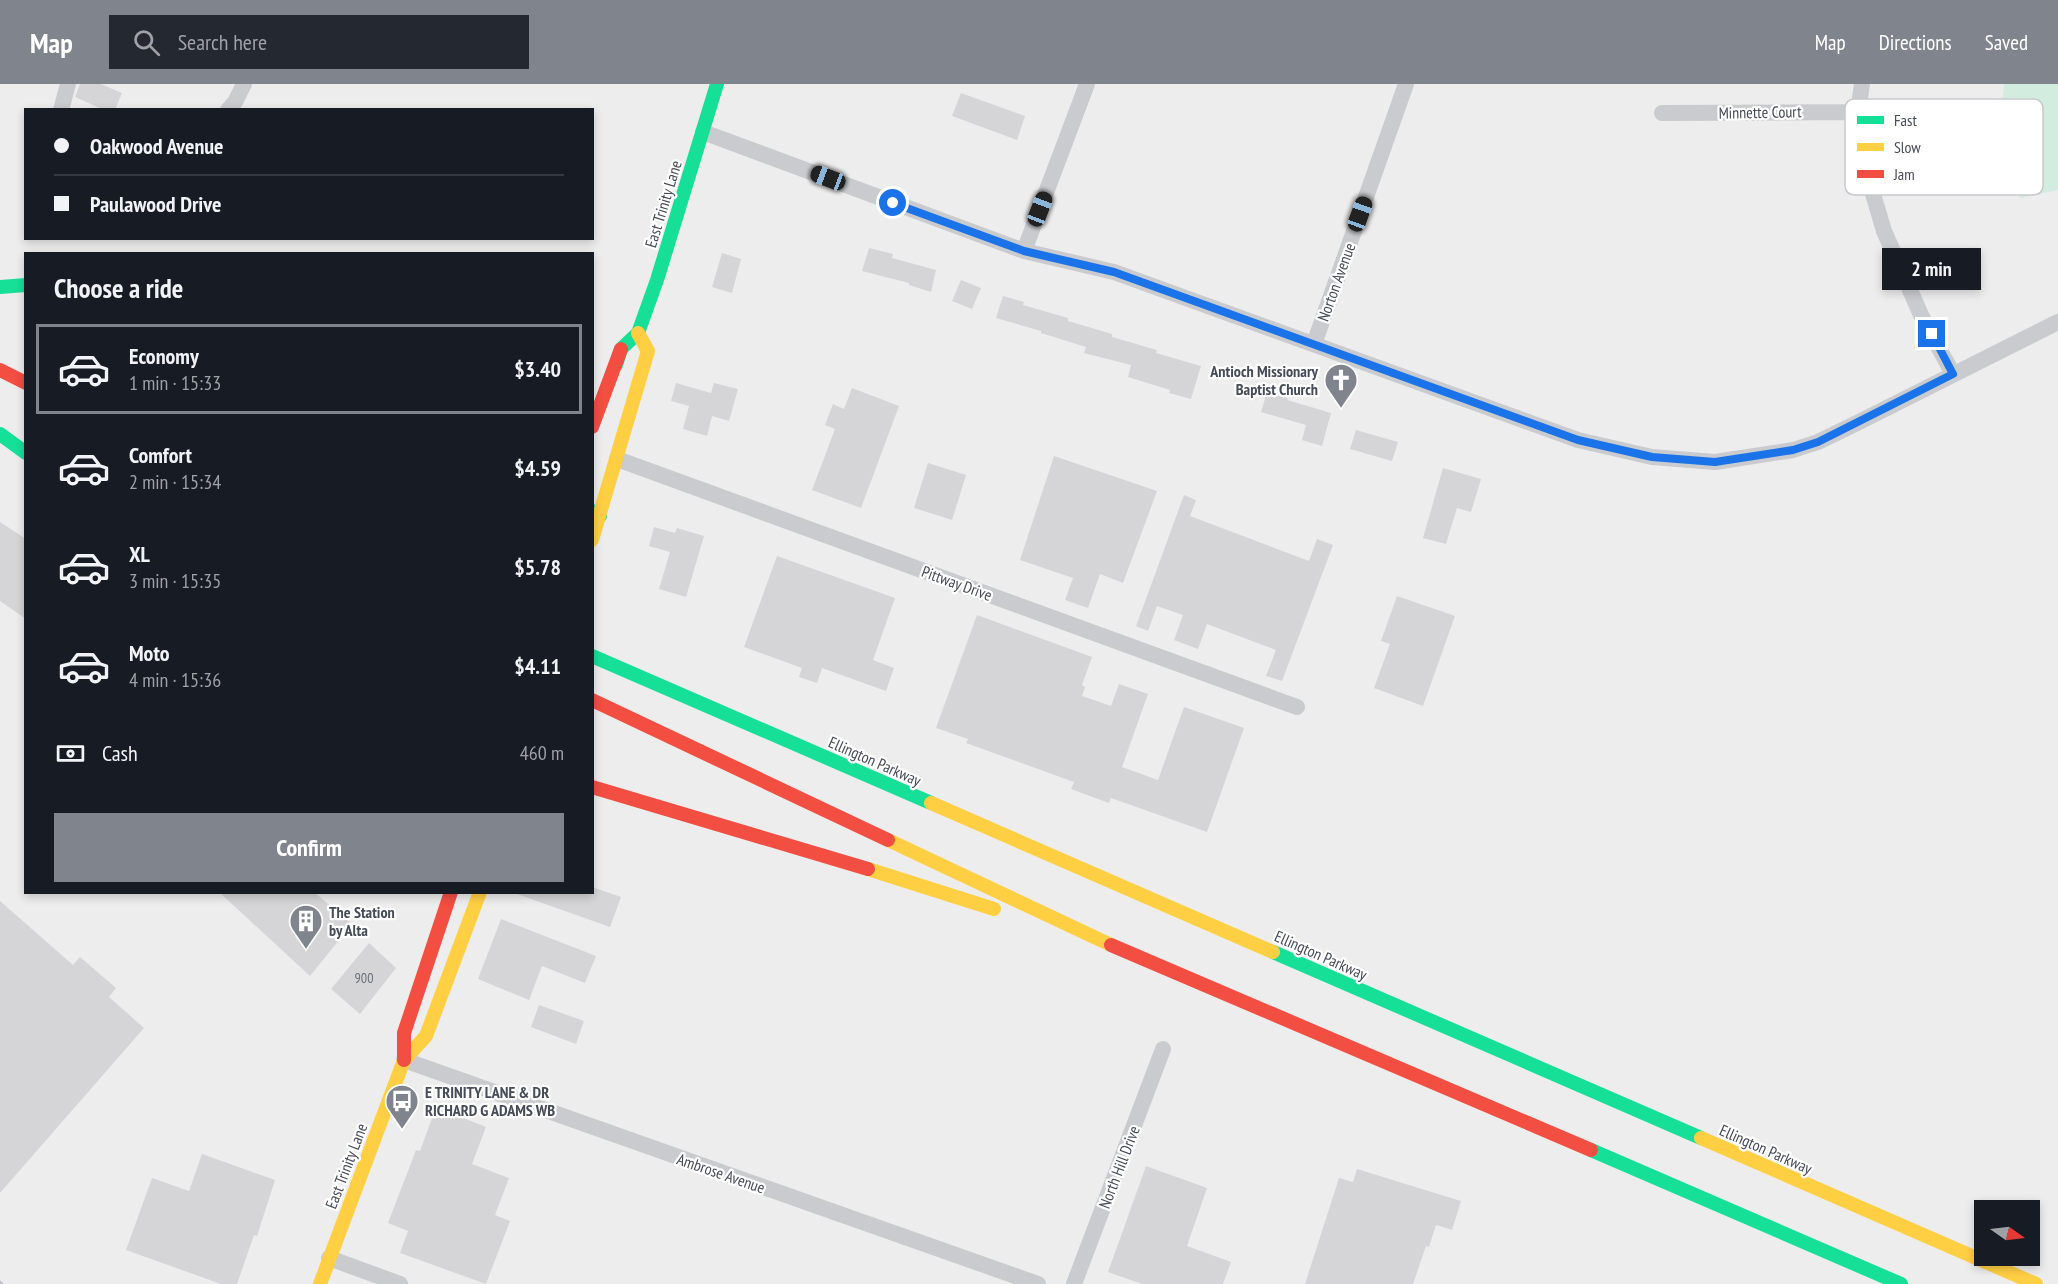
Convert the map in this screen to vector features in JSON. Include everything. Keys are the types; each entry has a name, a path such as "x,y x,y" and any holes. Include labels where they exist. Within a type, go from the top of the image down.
{"main road":[{"name":"East Trinity Lane","path":"594,436 621,350 639,333 717,84"},
{"path":"0,287 24,285"},
{"path":"595,515 617,459 648,351 639,333"},
{"path":"594,422 621,350"},
{"path":"0,370 24,382"},
{"path":"3,426 24,451"},
{"name":"Ellington Parkway","path":"594,657 2036,1284"},
{"path":"594,701 1125,952 1658,1178 1901,1284"},
{"path":"594,788 915,883 1125,952"},
{"name":"East Trinity Lane","path":"320,1284 404,1060 404,1033 450,894"},
{"name":"East Trinity Lane","path":"404,1060 426,1036 479,894"}],"street":[{"path":"62,108 68,84"},
{"path":"230,108 244,84"},
{"path":"1024,251 1087,84"},
{"name":"Norton Avenue","path":"1314,344 1406,84"},
{"path":"1860,99 1862,84"},
{"name":"Minnette Court","path":"1662,113 1845,112"},
{"path":"703,132 1024,251 1114,272 1578,440 1652,457 1715,462 1793,450 1818,442 2058,322"},
{"path":"1873,195 1884,231 1921,315 1953,374"},
{"name":"Pittway Drive","path":"617,459 1297,707"},
{"name":"North Hill Drive","path":"1074,1284 1163,1049"},
{"name":"Ambrose Avenue","path":"404,1060 1038,1284"},
{"path":"329,1258 400,1284"}],"green space":[{"path":"2004,84 2058,84 2058,190 2043,193 2043,99 2003,99"},
{"path":"2019,195 2034,195 2020,198"}],"building":[{"path":"80,84 101,84 122,93 116,108 100,108 75,97"},
{"path":"961,93 1025,116 1017,140 952,116"},
{"path":"869,248 893,254 892,258 936,270 931,292 909,285 909,283 862,271"},
{"path":"722,253 741,259 732,293 712,287"},
{"path":"961,280 981,288 972,309 952,301"},
{"path":"1003,296 1024,302 1023,305 1068,318 1068,321 1112,334 1112,337 1157,350 1156,353 1201,366 1191,399 1128,377 1131,365 1084,353 1086,347 996,318"},
{"path":"676,383 711,393 714,383 738,389 729,421 712,416 707,436 683,429 689,406 671,401"},
{"path":"852,388 899,406 861,508 812,490 835,429 825,425 833,404 844,409"},
{"path":"1267,392 1331,413 1322,446 1302,440 1306,425 1261,412"},
{"path":"1356,430 1398,442 1392,461 1350,449"},
{"path":"1054,456 1157,491 1123,583 1100,574 1088,608 1065,600 1073,578 1020,560"},
{"path":"928,463 966,475 952,520 914,508"},
{"path":"1443,468 1481,479 1471,512 1457,508 1446,544 1423,538"},
{"path":"1184,495 1196,500 1190,516 1309,561 1317,539 1333,545 1282,681 1266,676 1276,650 1207,624 1198,649 1174,640 1183,615 1157,606 1148,631 1136,626"},
{"path":"0,522 24,538 24,618 0,601"},
{"path":"654,527 675,533 677,528 704,536 686,597 659,589 670,552 649,546"},
{"path":"777,556 895,598 873,660 894,668 886,691 822,668 817,683 799,677 802,668 744,647"},
{"path":"1397,596 1455,616 1423,706 1374,688 1390,644 1381,641"},
{"path":"977,615 1092,657 1082,685 1085,687 1082,696 1111,706 1119,684 1148,694 1122,767 1158,780 1184,707 1244,728 1207,832 1111,798 1109,803 1071,789 1074,782 966,743 968,739 936,728"},
{"path":"594,888 621,897 610,927 517,894 594,894"},
{"name":"The Station by Alta","path":"221,894 316,894 352,924 310,976"},
{"path":"0,901 73,965 80,957 116,988 109,997 144,1028 0,1193"},
{"path":"501,919 596,956 585,983 542,966 529,1000 478,979"},
{"name":"The Station by Alta","path":"369,943 396,968 360,1014 331,989"},
{"path":"539,1005 584,1021 576,1044 531,1027"},
{"path":"436,1107 486,1127 472,1164 509,1178 495,1215 510,1221 486,1284 400,1253 408,1231 388,1223 416,1150 420,1151"},
{"path":"202,1154 275,1180 257,1236 254,1235 237,1284 221,1284 126,1250 152,1178 189,1191"},
{"path":"1146,1166 1207,1188 1187,1246 1231,1262 1223,1284 1142,1284 1108,1272"},
{"path":"1357,1169 1461,1201 1452,1230 1436,1225 1413,1284 1305,1284 1339,1178 1353,1182"}],"traffic: fast":[{"path":"616,365 621,349 638,333 657,280 717,84"},
{"path":"0,287 24,285"},
{"path":"0,434 24,452"},
{"path":"594,512 600,516"},
{"path":"594,657 931,803"},
{"path":"1273,952 1701,1138"},
{"path":"1591,1150 1901,1284"}],"traffic: slow":[{"path":"594,533 648,351 638,333"},
{"path":"931,803 1273,952"},
{"path":"888,840 1111,945"},
{"path":"868,869 994,909"},
{"path":"320,1284 404,1060 426,1036 479,894"},
{"path":"1701,1138 2036,1284"}],"traffic: jam":[{"path":"594,422 621,349"},
{"path":"0,370 24,382"},
{"path":"594,701 888,840"},
{"path":"594,788 868,869"},
{"path":"404,1060 404,1033 450,894"},
{"path":"1111,945 1591,1150"}],"place":[{"name":"Antioch Missionary Baptist Church","path":"1341,409"},
{"name":"The Station by Alta","path":"306,950"},
{"name":"E TRINITY LANE & DR RICHARD G ADAMS WB","path":"402,1130"}],"route":[{"path":"893,203 1024,251 1114,272 1578,440 1652,457 1715,462 1793,450 1818,442 1953,374 1932,334"}]}
